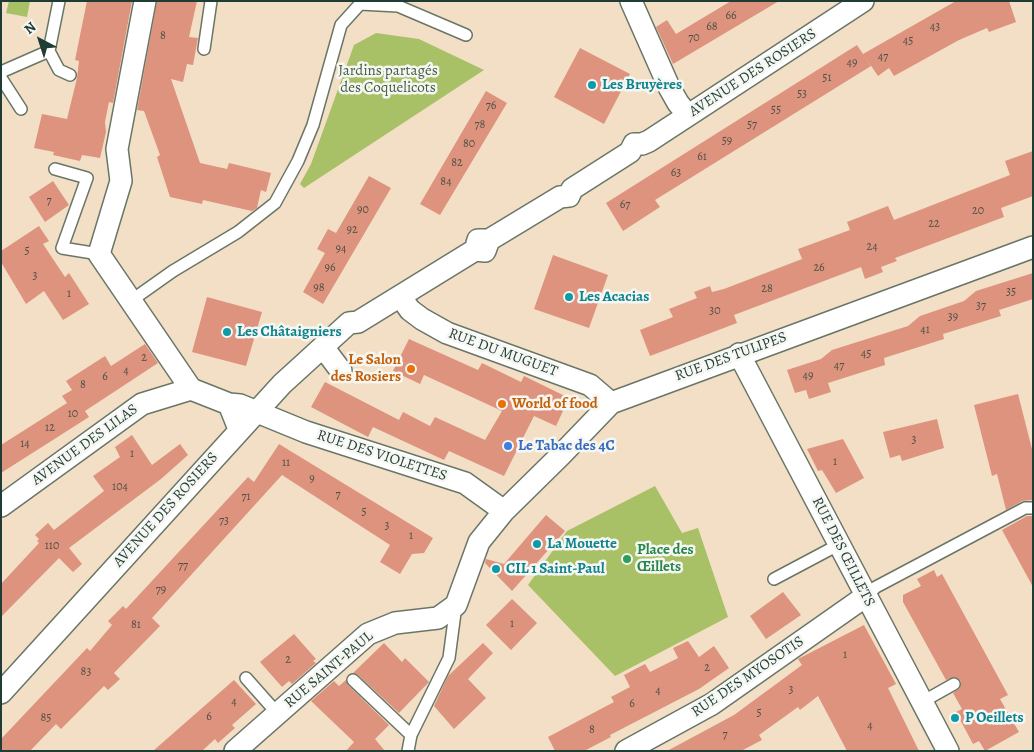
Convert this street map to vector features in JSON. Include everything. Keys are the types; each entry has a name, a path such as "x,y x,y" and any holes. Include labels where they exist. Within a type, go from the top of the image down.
{"street":[{"path":"145,1 117,149 121,181 99,254 191,389 229,404 240,405 255,412"},
{"path":"631,1 670,88 678,103 688,115"},
{"name":"AVENUE DES ROSIERS","path":"1,693 255,412 282,384 331,341 354,331 358,322 566,193 863,1"},
{"name":"RUE DES TULIPES","path":"456,604 478,542 504,510 561,455 610,403 1033,247"},
{"name":"RUE DU MUGUET","path":"400,296 410,310 447,332 590,385 610,403"},
{"path":"331,341 341,370"},
{"name":"RUE DES ŒILLETS","path":"739,354 948,751"},
{"name":"AVENUE DES LILAS","path":"1,506 142,404 191,389"},
{"path":"229,404 239,430"},
{"name":"RUE DES VIOLETTES","path":"255,412 306,432 464,483 504,510"},
{"name":"RUE DES MYOSOTIS","path":"626,751 712,704 866,596"},
{"name":"RUE SAINT-PAUL","path":"235,751 368,634 396,623 438,618 456,604"}],"lane":[{"path":"59,1 49,51 59,70 70,75"},
{"path":"204,49 211,1"},
{"path":"132,300 173,271 238,232 275,203 298,161 313,125 341,25 360,4 398,6 466,35"},
{"path":"1,72 49,51"},
{"path":"1,78 21,109"},
{"path":"55,169 87,178 62,248 99,254"},
{"path":"866,596 876,587 1025,508 1033,508"},
{"path":"774,579 840,544"},
{"path":"408,751 411,735 449,658 456,604"},
{"path":"246,678 277,714"},
{"path":"353,680 411,735"},
{"path":"922,702 954,684"}],"green space":[{"path":"9,1 30,1 27,17 6,13"},
{"name":"Jardins partagés des Coquelicots","path":"376,33 419,39 484,70 304,188 300,184 311,164 354,45"},
{"name":"Place des Œillets","path":"655,486 682,533 698,528 728,617 615,676 528,585 567,531"}],"building":[{"path":"87,1 132,1 113,103 109,102 105,122 106,132 100,158 82,155 80,161 53,155 54,152 34,148 42,114 67,119 77,78 79,61 75,60"},
{"path":"157,1 197,1 189,37 198,38 193,65 187,64 183,82 171,79 200,163 227,169 229,163 271,173 266,192 261,190 257,208 252,211 203,200 202,204 170,197 157,157 160,155 144,111 137,110"},
{"path":"731,1 779,1 673,64 656,27 667,20 676,34"},
{"path":"956,1 1009,1 1016,22 989,32 987,28 959,40 894,76 889,68 878,76 863,54"},
{"path":"857,45 871,66 655,200 660,207 623,231 606,203"},
{"name":"Les Bruyères","path":"580,48 630,74 604,124 554,97"},
{"path":"486,91 507,103 440,215 420,204"},
{"path":"1033,151 1033,196 1001,208 1004,217 895,258 897,261 881,267 883,272 865,279 861,267 734,315 737,323 650,356 640,330 673,317 669,309 697,298 694,292 710,286 712,292 724,289 802,259 798,249 850,230 847,222 888,206 894,220 1010,175 1005,161"},
{"path":"369,176 391,188 323,304 303,292 325,253 317,249 328,229 336,233"},
{"path":"53,181 69,205 45,222 29,197"},
{"path":"39,226 49,241 43,244 65,277 69,273 89,304 63,320 44,291 26,304 1,262 1,251"},
{"name":"Les Acacias","path":"553,255 608,275 589,328 534,309"},
{"path":"1033,273 1033,299 999,310 1001,316 943,334 944,339 884,358 885,365 828,383 831,392 809,399 806,390 795,393 787,370 821,359 832,350 908,326 920,316 964,301 976,291"},
{"name":"Les Châtaigniers","path":"207,297 262,312 246,366 192,352"},
{"path":"409,339 478,370 482,363 521,382 524,376 569,398 556,426 534,416 504,476 449,451 444,460 373,427 368,437 311,407 325,382 399,420 403,412 430,426 435,417 485,440 502,411 424,375 420,384 393,371"},
{"path":"145,344 158,363 85,411 89,417 1,473 1,445 67,403 62,396 72,390 66,381 105,356 111,366"},
{"path":"1018,394 1033,453 1033,500 1022,501 1006,510 997,474 992,476 974,405"},
{"path":"937,419 944,448 902,461 900,455 890,458 883,432"},
{"path":"132,435 152,465 180,444 188,455 161,479 69,548 82,564 73,572 59,558 1,617 1,584 39,543 37,541 39,539 35,535 48,523 54,530 104,491 93,476 120,457 115,447"},
{"path":"843,439 864,478 836,493 822,470 818,471 807,449"},
{"path":"279,444 433,538 424,553 412,554 400,574 380,562 390,545 282,475 152,618 160,626 114,673 120,679 108,690 104,686 61,729 56,724 30,751 1,751 1,739 87,648 90,651 112,625 108,621 123,606 126,609 248,477 254,482"},
{"name":"La Mouette","path":"546,515 565,531 512,591 485,563 486,559 504,564"},
{"path":"1027,516 1033,516 1033,587 1002,530"},
{"path":"934,570 937,577 942,574 1008,695 1000,699 1019,732 985,751 979,741 973,744 956,712 962,709 953,693 960,688 961,681 955,677 946,680 903,602 903,595 921,586 917,579"},
{"path":"783,592 801,615 766,639 750,616"},
{"path":"512,599 537,623 511,650 486,625"},
{"path":"864,625 896,684 888,688 919,751 847,751 818,696 800,710 798,707 759,735 762,740 741,751 667,751 734,715 802,665 798,659"},
{"path":"294,634 316,659 313,661 316,663 292,684 289,681 282,687 260,662"},
{"path":"688,641 699,657 714,646 729,668 699,689 610,735 611,737 584,751 555,751 548,737 614,702 611,697 630,687 624,675 645,664 650,672 678,658 673,648"},
{"path":"384,643 402,662 405,658 429,682 399,713 358,675 353,673"},
{"path":"483,643 493,653 468,679 486,698 454,729 434,706 448,676"},
{"path":"234,680 256,704 232,725 235,728 218,743 215,739 202,751 153,751"},
{"path":"346,680 348,685 389,725 375,739 385,751 346,751 354,742 311,701 334,681 339,686"}],"place":[{"name":"Les Bruyères","path":"592,85"},
{"name":"Les Acacias","path":"569,297"},
{"name":"Les Châtaigniers","path":"227,332"},
{"name":"Le Salon des Rosiers","path":"411,369"},
{"name":"World of food","path":"502,404"},
{"name":"Le Tabac des 4C","path":"508,446"},
{"name":"La Mouette","path":"537,544"},
{"name":"Place des Œillets","path":"627,559"},
{"name":"CIL 1 Saint-Paul","path":"496,569"},
{"name":"P Oeillets","path":"955,718"}]}
